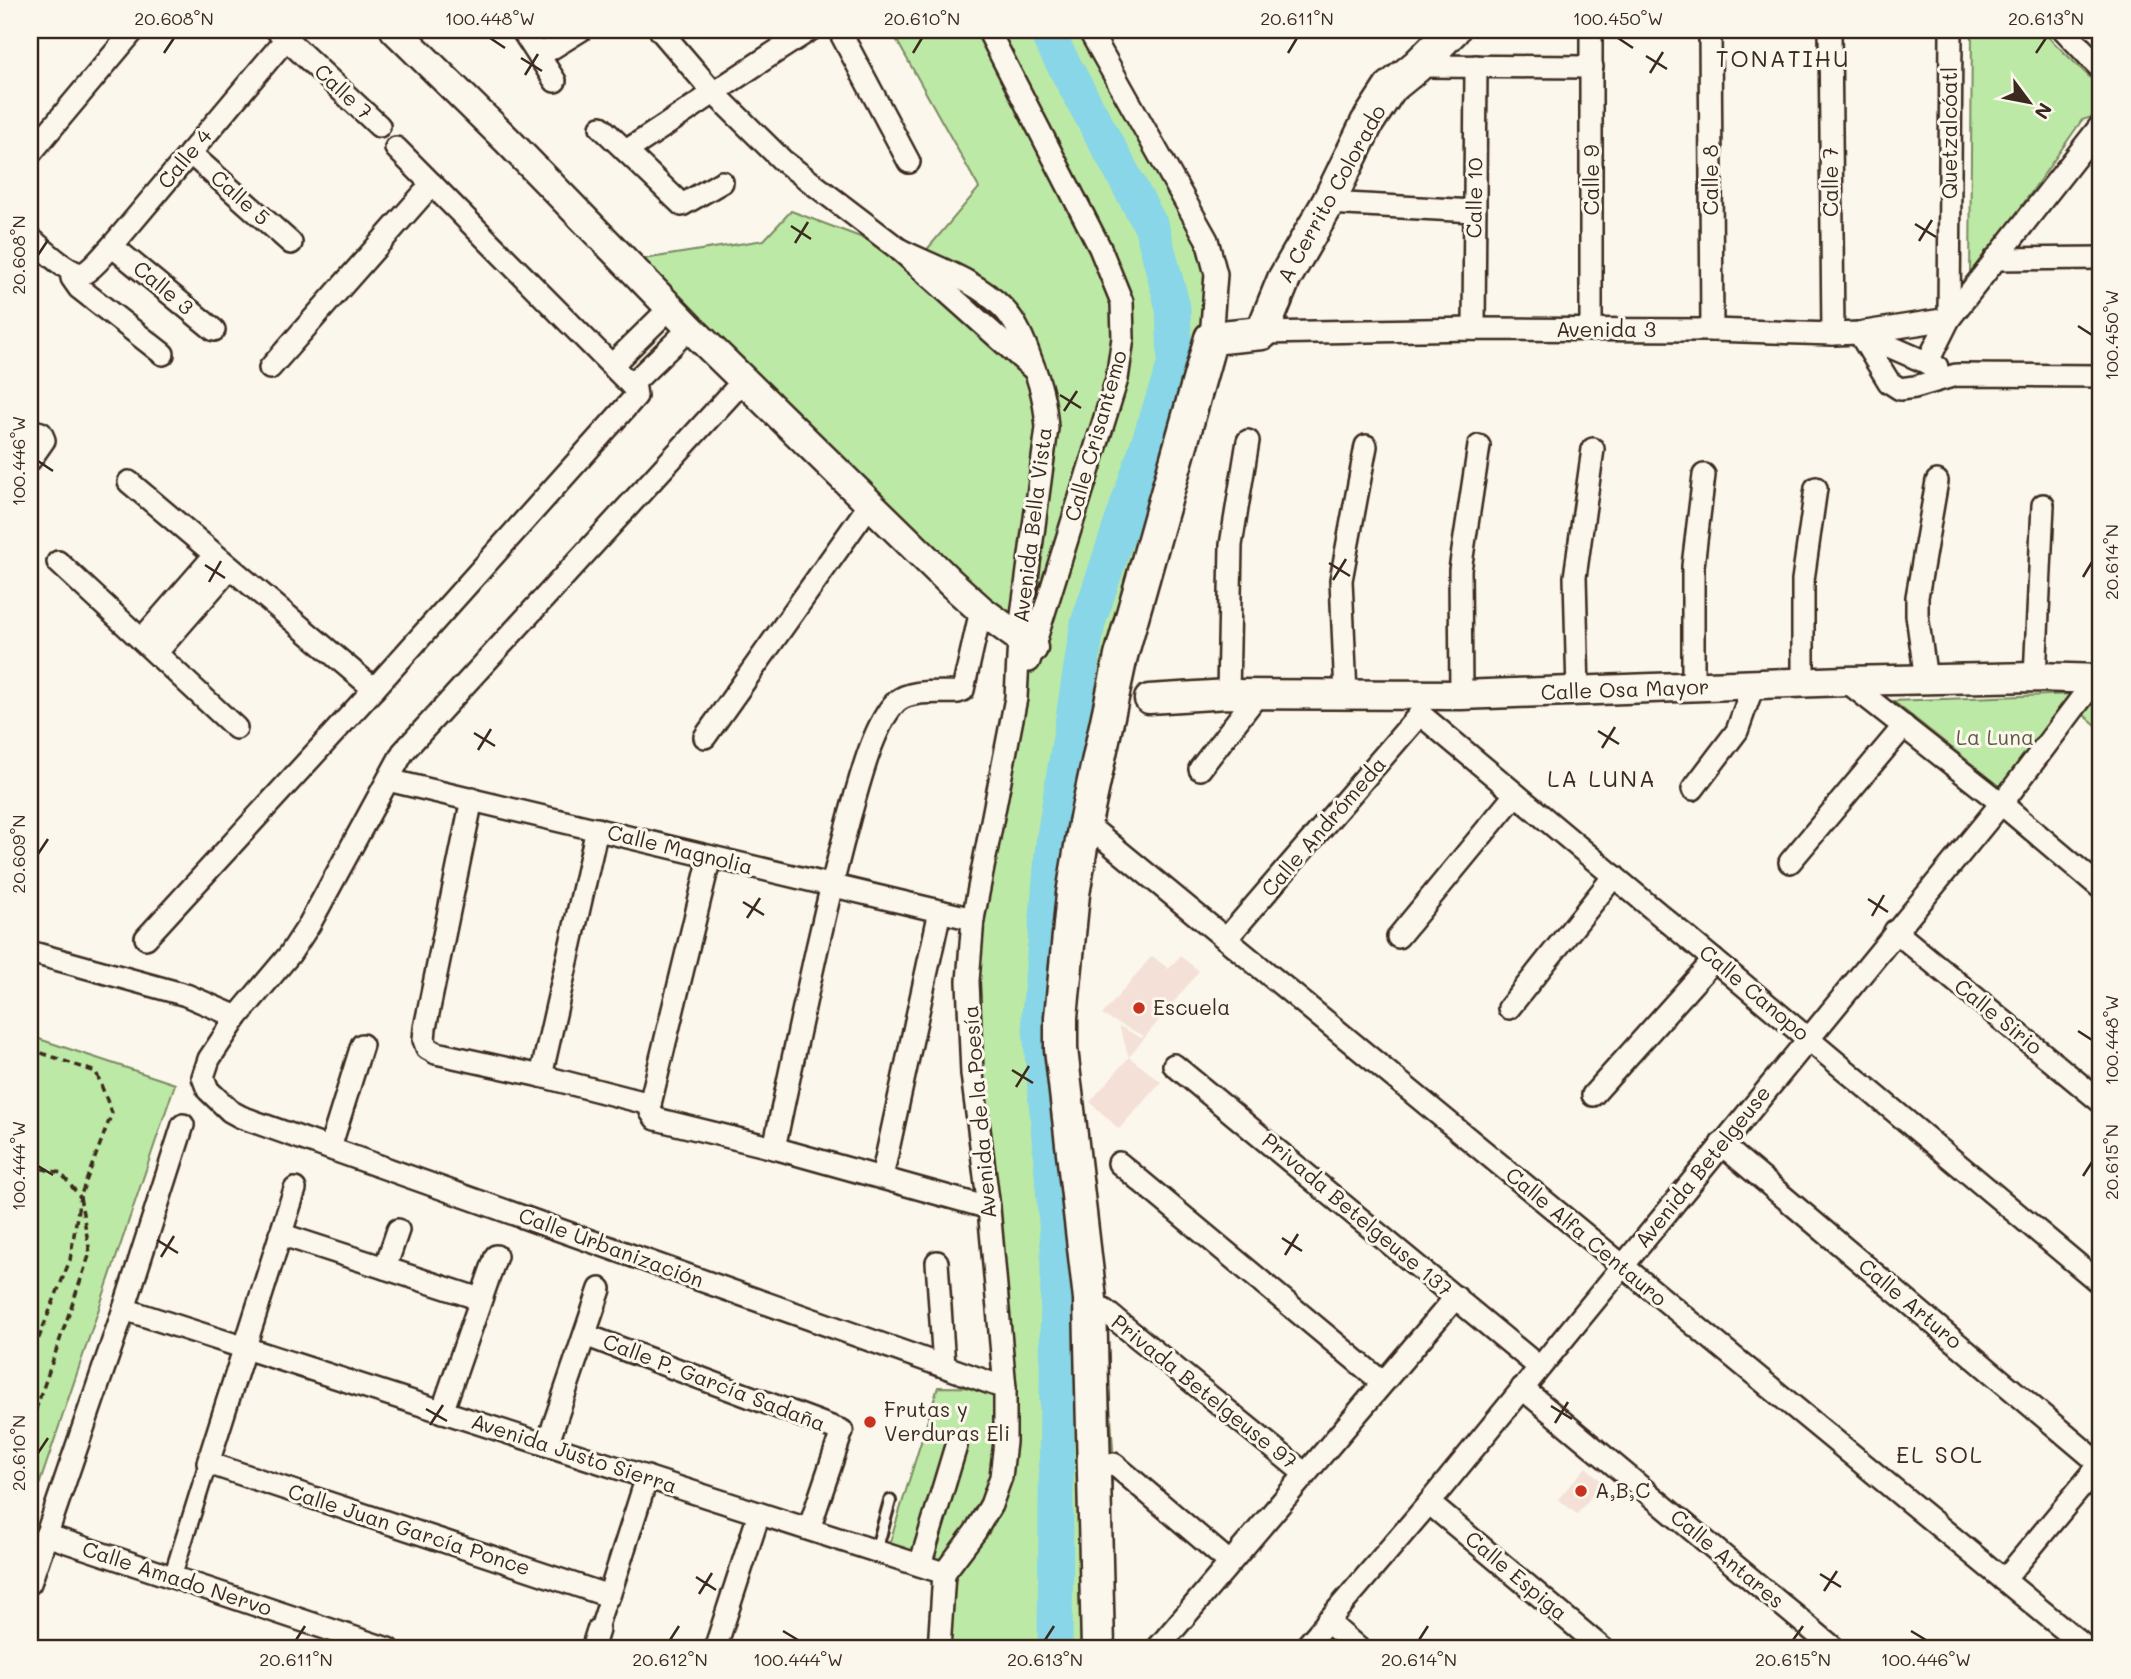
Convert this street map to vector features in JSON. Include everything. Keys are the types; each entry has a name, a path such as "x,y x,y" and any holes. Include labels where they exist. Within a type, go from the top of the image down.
{"main road":[{"name":"A Cerrito Colorado","path":"1262,333 1283,279 1328,203 1375,112 1390,89 1453,30"},
{"path":"1098,1649 1090,1299 1061,1049 1061,1017 1073,894 1085,823 1121,656 1211,338 1262,333"}],"street":[{"path":"30,154 134,30"},
{"path":"396,30 690,328 950,583 1026,643"},
{"path":"522,30 555,81"},
{"path":"539,56 581,30"},
{"name":"Avenida Bella Vista","path":"660,30 713,92 782,160 900,250 984,292 1005,309 1024,340 1045,400 1046,428 1026,643"},
{"path":"626,151 810,30"},
{"path":"839,30 909,162"},
{"name":"Calle Crisantemo","path":"988,30 1100,248 1122,302 1123,338 1116,379 1026,643"},
{"path":"1089,30 1207,240 1216,274 1211,338"},
{"name":"Calle 9","path":"1591,30 1591,330"},
{"name":"Calle 8","path":"1710,30 1712,330"},
{"name":"Calle 7","path":"1830,30 1833,334"},
{"name":"Quetzalcóatl","path":"1949,319 1951,30"},
{"path":"2064,30 2101,69"},
{"name":"Calle 7","path":"281,34 379,126"},
{"name":"Calle 4","path":"75,272 87,271 112,246 190,153 281,34"},
{"path":"1417,66 1592,67"},
{"name":"Calle 10","path":"1474,329 1476,66"},
{"path":"1927,363 1949,319 2101,125"},
{"path":"601,127 682,205 722,182"},
{"path":"146,938 374,690 636,396 635,389 612,365 397,148"},
{"name":"Calle 5","path":"190,153 291,243"},
{"path":"270,368 432,184"},
{"path":"1328,203 1474,211"},
{"path":"30,238 75,272 72,278 79,288 163,354"},
{"name":"Calle 3","path":"112,246 214,330"},
{"path":"1995,259 2101,258"},
{"path":"612,365 670,308"},
{"name":"Avenida 3","path":"1262,333 1474,329 1712,330 1833,334 1859,333 1949,319"},
{"path":"631,385 690,328"},
{"path":"1859,333 1956,375"},
{"path":"1859,333 1894,387 1900,389 1956,375 2101,376"},
{"path":"30,952 186,995 237,1017 289,954 309,925 403,752 744,380"},
{"path":"30,430 41,433 44,440 30,460"},
{"path":"1228,694 1231,545 1248,441"},
{"path":"1346,694 1341,580 1366,446"},
{"path":"1461,695 1460,570 1479,446"},
{"path":"1578,692 1575,577 1593,449"},
{"path":"1693,688 1693,566 1704,475"},
{"path":"1926,680 1917,597 1937,481"},
{"path":"129,482 374,690"},
{"path":"1803,683 1803,580 1816,488"},
{"path":"705,737 870,504"},
{"path":"2035,677 2043,505"},
{"path":"58,562 236,728"},
{"path":"149,646 223,562"},
{"path":"774,1148 831,886 863,768 885,717 897,702 908,694 963,690 981,610"},
{"name":"Avenida de la Poesía","path":"944,1573 975,1532 991,1505 1001,1477 1005,1442 1005,1388 989,1208 972,1074 968,981 973,919 1026,643"},
{"name":"Calle Osa Mayor","path":"1149,699 1228,694 1346,694 1421,705 1461,695 1846,681 2035,677 2099,679"},
{"name":"Avenida Betelgeuse","path":"1304,1649 1429,1503 2001,803 2099,679"},
{"path":"1846,681 2001,803 2101,888"},
{"path":"1693,789 1737,730 1752,686"},
{"path":"1200,769 1258,694"},
{"name":"Calle Canopo","path":"1421,705 1515,795 2101,1284"},
{"name":"Calle Andrómeda","path":"1227,939 1421,705"},
{"path":"1790,862 1904,726"},
{"name":"Calle Magnolia","path":"388,780 973,919"},
{"path":"1398,937 1515,795"},
{"path":"472,799 424,1040 427,1048 436,1053 650,1104"},
{"name":"Calle Alfa Centauro","path":"1085,823 2088,1649"},
{"path":"541,1076 597,829"},
{"path":"710,857 650,1104 656,1119 774,1148 989,1208"},
{"path":"1509,1008 1614,876"},
{"path":"882,1177 940,911"},
{"name":"Calle Sirio","path":"1895,931 2101,1102"},
{"path":"1593,1095 1714,960"},
{"name":"Calle Urbanización","path":"237,1017 209,1059 203,1077 208,1090 219,1103 241,1117 1005,1388"},
{"path":"330,1148 362,1045"},
{"name":"Privada Betelgeuse 137","path":"1174,1065 1539,1367"},
{"path":"30,1583 38,1536 124,1309 183,1125"},
{"name":"Calle Arturo","path":"1721,1144 2101,1464"},
{"path":"1119,1163 1382,1382"},
{"path":"172,1578 295,1189"},
{"path":"386,1268 398,1230"},
{"path":"281,1234 480,1299"},
{"path":"442,1412 496,1256"},
{"path":"937,1262 944,1366"},
{"path":"547,1445 600,1289"},
{"name":"Privada Betelgeuse 97","path":"1157,1649 1455,1297"},
{"name":"Avenida Justo Sierra","path":"124,1309 944,1573"},
{"name":"Privada Betelgeuse 97","path":"1104,1310 1304,1473"},
{"name":"Calle P. García Sadaña","path":"585,1335 842,1431 809,1530"},
{"name":"Calle Antares","path":"1522,1388 1835,1649"},
{"path":"920,1565 956,1446"},
{"name":"Calle Juan García Ponce","path":"208,1463 609,1596"},
{"path":"1114,1464 1229,1562"},
{"path":"2004,1580 2101,1464"},
{"path":"595,1640 647,1477"},
{"name":"Calle Espiga","path":"1429,1503 1603,1649"},
{"path":"715,1649 760,1514"},
{"name":"Calle Amado Nervo","path":"38,1536 379,1648"},
{"path":"939,1649 944,1573"},
{"path":"1327,1621 1359,1649"}],"lane":[{"path":"876,1551 890,1501"}],"path":[{"path":"30,1049 96,1072 112,1113 80,1197 70,1260 30,1360"},
{"path":"30,1166 61,1173 80,1197 90,1253 30,1426"}],"shaded area":[{"name":"Escuela","path":"1152,956 1169,969 1180,956 1199,971 1129,1057 1119,1026 1141,1038 1144,1036 1102,1015"},
{"name":"Escuela","path":"1129,1057 1161,1082 1119,1129 1090,1102"},
{"name":"A,B,C","path":"1586,1467 1603,1483 1577,1514 1558,1499"}],"green space":[{"path":"891,30 1089,30 1216,274 1121,656 1061,1017 1104,1310 1114,1464 1097,1632 1098,1649 935,1649 944,1573 886,1555 938,1387 1004,1388 978,1124 973,919 1019,638 625,262 764,240 791,211 919,259 979,188"},
{"path":"1972,30 2041,30 2101,88 2101,114 2082,120 1970,280"},
{"name":"La Luna","path":"2101,693 2101,729 2069,703 2002,788 1893,701"},
{"path":"30,1036 175,1084 30,1512"}],"waterway":[{"path":"1045,30 1152,228 1173,308 1175,363 1088,623 1053,843 1039,1015 1058,1248 1055,1649"}],"place":[{"name":"Escuela","path":"1139,1008"},
{"name":"Frutas y Verduras Eli","path":"870,1422"},
{"name":"A,B,C","path":"1581,1491"}],"district":[{"name":"TONATIHU","path":"1783,59"},
{"name":"LA LUNA","path":"1602,779"},
{"name":"EL SOL","path":"1940,1455"}]}
